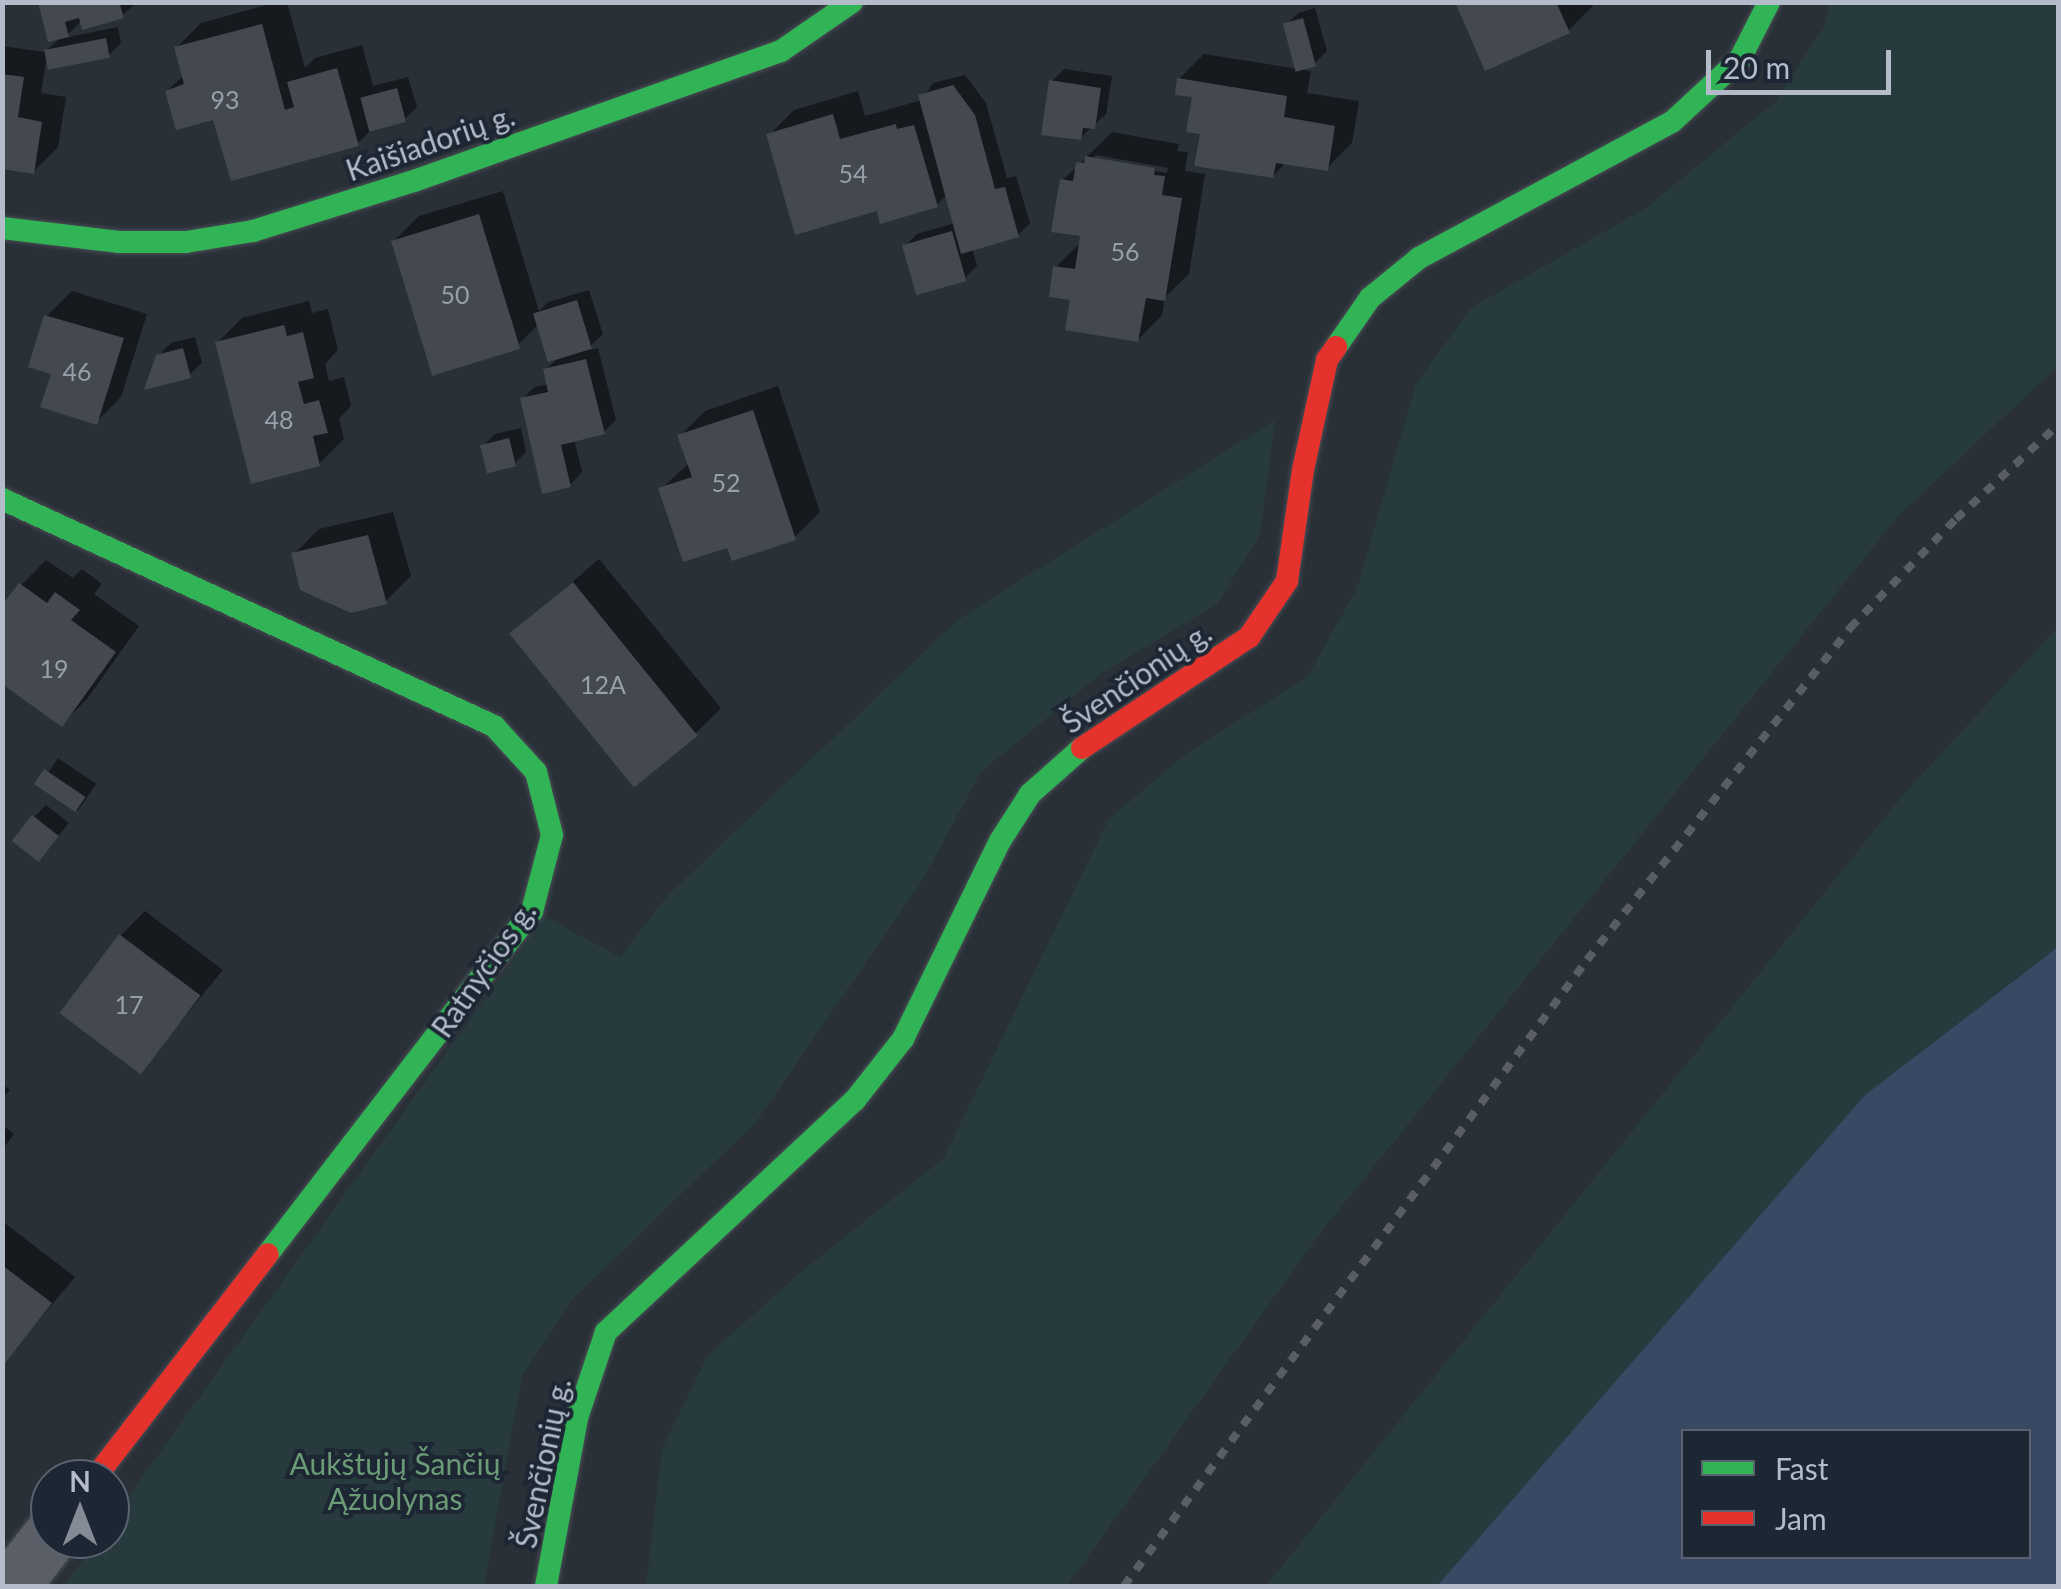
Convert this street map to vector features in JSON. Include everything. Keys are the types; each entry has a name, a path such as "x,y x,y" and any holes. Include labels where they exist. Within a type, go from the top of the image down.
{"street":[{"name":"Kaišiadorių g.","path":"2,228 119,242 186,242 253,231 414,182 782,52 852,2"},
{"name":"Švenčionių g.","path":"546,1586 577,1418 606,1332 855,1100 904,1039 1000,841 1030,794 1093,738 1249,636 1286,581 1327,360 1370,298 1419,258 1672,122 1740,58 1768,2"},
{"name":"Ratnyčios g.","path":"2,499 494,726 536,772 552,835 532,911 109,1459"},
{"path":"11,1586 32,1559"}],"green space":[{"path":"1830,3 2058,3 2058,366 1899,515 1318,1236 1067,1586 646,1586 662,1449 707,1356 802,1271 943,1159 1109,819 1186,754 1308,676 1357,588 1416,384 1471,308 1646,208 1775,102 1825,25"},
{"name":"Aukštųjų Šančių Ąžuolynas","path":"1275,420 1260,535 1217,604 1102,673 981,772 922,881 756,1122 573,1299 522,1376 484,1586 64,1586 84,1559 130,1559 130,1494 544,916 620,957 668,895 959,619"},
{"path":"2058,627 2058,947 1865,1095 1437,1586 1266,1586 1903,795"}],"water":[{"path":"2058,947 2058,1586 1437,1586 1865,1095"}],"building":[{"path":"38,2 119,2 124,18 82,30 79,18 65,22 69,37 48,42"},
{"path":"1455,2 1556,2 1570,33 1485,71"},
{"path":"1303,18 1316,66 1296,72 1283,23"},
{"path":"262,24 285,110 294,107 287,82 337,68 359,146 231,181 213,120 176,130 165,91 184,84 174,47"},
{"path":"106,38 110,58 48,70 44,50"},
{"path":"2,74 24,77 18,117 42,122 34,174 2,169"},
{"path":"1177,78 1287,96 1284,117 1335,126 1328,171 1276,163 1273,178 1194,166 1200,134 1186,132 1192,97 1175,95"},
{"path":"1049,80 1101,88 1095,129 1083,128 1081,140 1041,135"},
{"path":"953,85 975,115 995,189 1005,187 1019,237 961,254 918,95"},
{"path":"397,88 406,122 369,132 360,98"},
{"path":"833,114 840,139 896,124 897,129 914,125 938,207 880,224 877,211 795,235 766,134"},
{"path":"1085,156 1155,168 1154,175 1165,176 1162,195 1182,198 1165,301 1146,298 1138,342 1065,330 1070,300 1049,297 1053,266 1075,269 1080,236 1051,232 1060,179 1073,181 1076,162 1084,163"},
{"path":"479,214 520,349 432,376 391,241"},
{"path":"952,231 966,281 916,295 902,245"},
{"path":"577,300 592,349 548,362 533,313"},
{"path":"44,315 124,338 97,425 40,407 51,374 28,367"},
{"path":"284,325 287,336 303,332 314,378 298,382 304,404 319,400 328,433 313,436 320,466 251,484 215,342"},
{"path":"183,348 191,378 144,390 156,355"},
{"path":"586,359 605,434 561,445 571,487 542,494 520,398 548,392 543,369"},
{"path":"753,410 796,540 732,561 727,548 683,562 658,488 692,477 677,435"},
{"path":"509,438 516,466 487,473 480,445"},
{"path":"368,535 387,604 351,613 300,590 291,553"},
{"path":"573,582 698,736 634,787 509,634"},
{"path":"19,583 47,603 55,592 80,610 71,620 116,652 62,727 2,684 2,605"},
{"path":"44,769 85,797 75,812 34,784"},
{"path":"32,815 59,836 38,862 12,841"},
{"path":"119,934 200,995 141,1074 59,1013"},
{"path":"2,1265 52,1303 2,1367"}],"railway":[{"path":"1124,1586 1587,960 1850,628 1956,519 2058,425"}],"traffic: fast":[{"path":"2,228 119,242 186,242 253,231 414,181 781,51 852,2"},
{"path":"1336,347 1370,298 1419,258 1672,122 1740,59 1769,2"},
{"path":"2,499 494,726 536,772 552,835 532,911 268,1254"},
{"path":"546,1586 577,1418 606,1332 855,1100 903,1039 1000,841 1030,794 1082,748"}],"traffic: jam":[{"path":"1082,748 1249,637 1287,581 1303,470 1327,360 1336,347"},
{"path":"109,1459 268,1254"}]}
